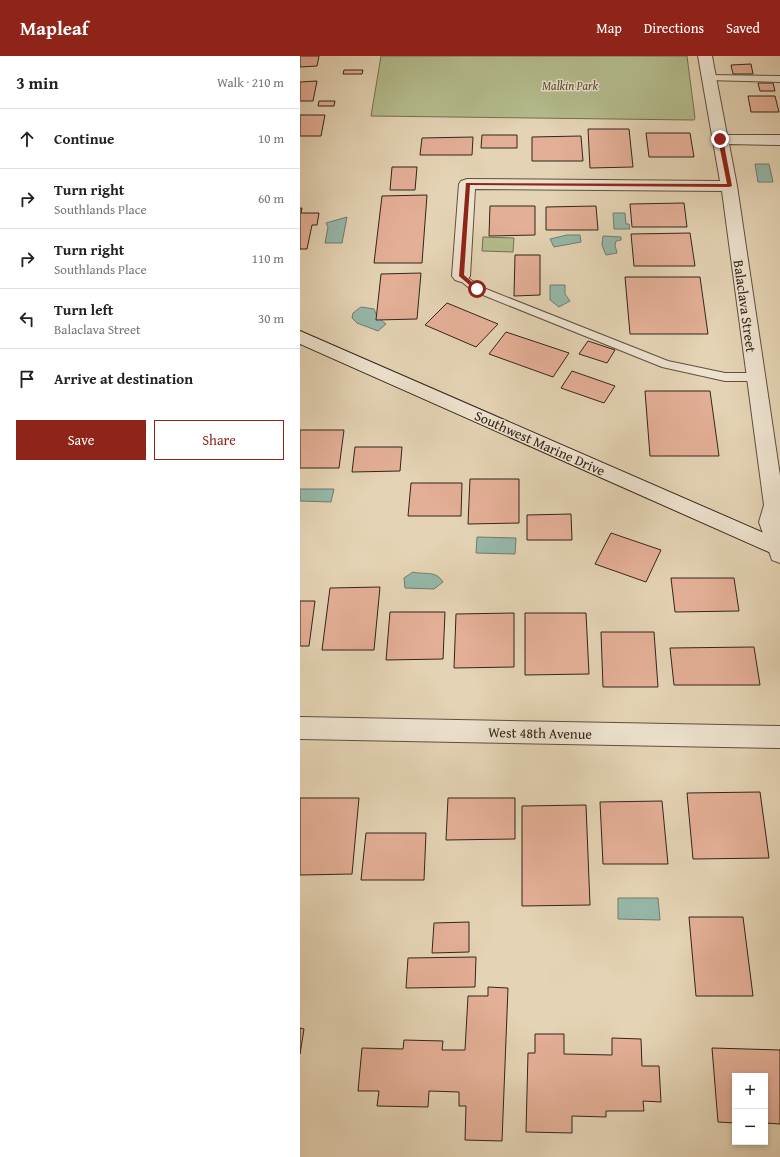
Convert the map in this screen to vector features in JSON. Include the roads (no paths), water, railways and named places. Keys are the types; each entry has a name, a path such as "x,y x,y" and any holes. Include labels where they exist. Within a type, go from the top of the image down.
{"street":[{"name":"Balaclava Street","path":"706,56 729,186 774,505 769,522 779,550"},
{"path":"720,139 780,140"},
{"path":"461,276 467,184 729,186"},
{"name":"Southwest Marine Drive","path":"300,337 779,550"},
{"name":"West 48th Avenue","path":"300,728 780,737"}],"lane":[{"path":"709,78 780,79"},
{"path":"461,276 477,289 666,364 725,377 755,377"}],"park label":[{"name":"Malkin Park","path":"570,86"}]}
